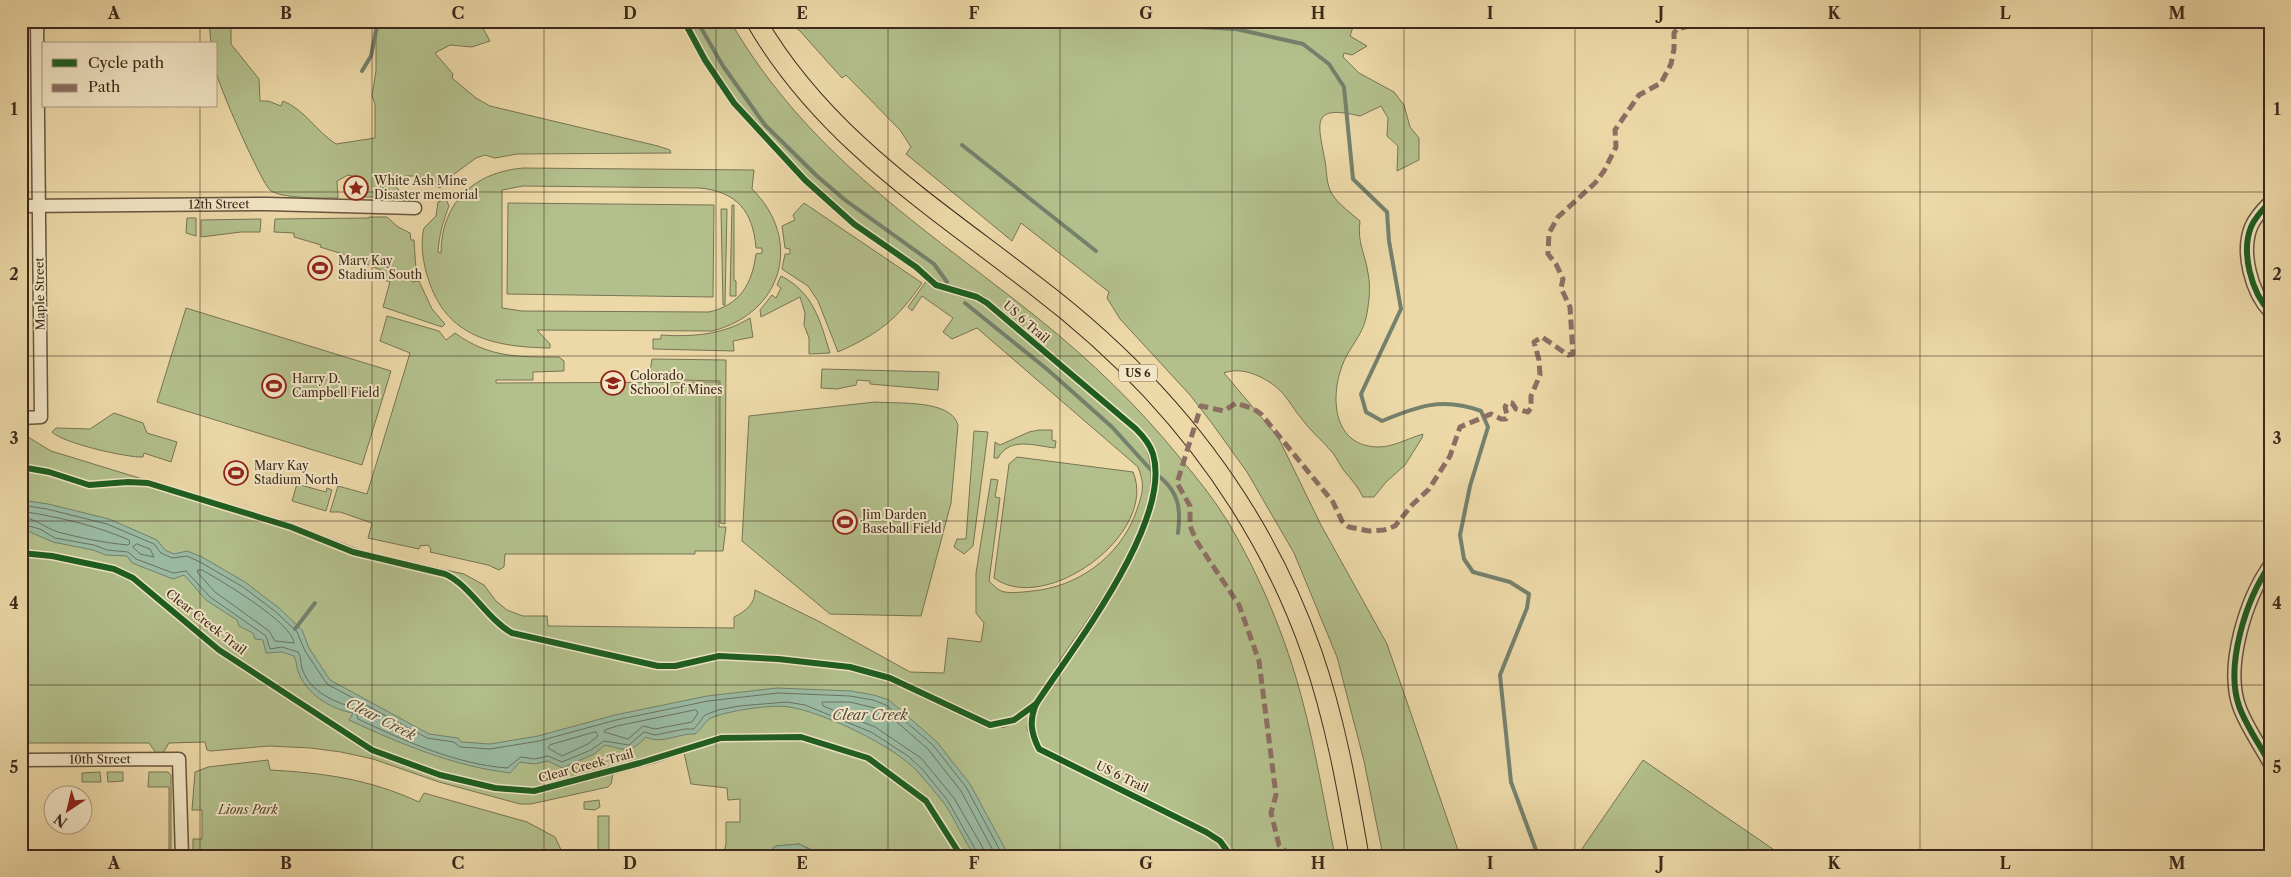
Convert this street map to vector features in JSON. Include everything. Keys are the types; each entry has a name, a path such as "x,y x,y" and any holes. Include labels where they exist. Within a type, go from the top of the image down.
{"highway":[{"name":"US 6","path":"756,21 795,80 846,136 891,175 1068,310 1104,341 1152,389 1211,460 1260,538 1284,585 1306,637 1322,685 1336,740 1359,856"}],"street":[{"name":"Maple Street","path":"21,418 41,418 37,21"},
{"path":"2270,202 2257,215 2251,227 2248,259 2256,288 2270,312"},
{"name":"12th Street","path":"21,206 267,204 415,208"},
{"path":"2270,565 2254,594 2243,624 2236,656 2234,682 2240,707 2270,764"},
{"name":"10th Street","path":"21,760 179,759 182,856"}],"green space":[{"path":"209,21 231,21 231,44 259,79 260,101 268,101 281,106 283,101 291,105 336,144 375,138 375,104 372,96 376,71 376,34 380,24 386,21 479,21 490,41 472,47 450,45 435,53 453,74 452,78 476,98 490,106 658,146 670,150 671,153 517,154 495,158 485,155 476,158 446,180 440,188 418,176 405,176 404,179 394,185 399,190 394,194 379,184 377,176 379,185 392,195 390,197 364,197 364,186 360,178 348,175 337,181 338,198 283,195 270,190 265,183 240,133 218,77 218,42 211,42"},
{"name":"Clear Creek","path":"687,21 730,21 761,69 795,111 831,150 910,219 1039,319 1077,351 1148,420 1205,489 1240,543 1280,630 1296,676 1312,738 1335,856 825,856 799,844 776,846 764,856 723,856 726,844 726,822 740,822 740,799 728,800 727,788 691,784 684,753 613,774 611,784 608,787 531,804 520,804 439,782 373,759 311,748 269,746 211,751 207,750 205,742 169,743 163,753 156,753 149,743 21,743 21,437 28,437 51,451 296,526 366,552 464,574 484,585 496,601 507,610 523,616 547,616 548,626 734,628 734,617 752,603 755,590 820,622 910,672 944,673 948,638 981,642 984,623 976,613 976,573 991,479 998,480 995,497 1000,498 989,581 1004,592 1024,592 1049,588 1080,577 1094,568 1107,557 1128,530 1140,502 1142,480 1138,467 977,328 952,339 943,332 953,318 922,296 912,311 908,307 927,280 940,289 976,299 983,303 1127,424 1143,441 1150,460 1149,499 1142,522 1104,595 1033,702 1015,716 989,721 1003,728 1029,714 1027,728 1031,740 1038,743 1032,724 1040,702 1097,618 1135,551 1148,518 1156,486 1155,453 1137,426 984,296 938,283 918,263 857,223 809,179 741,107 716,72"},
{"path":"782,21 1355,21 1350,36 1367,46 1352,55 1344,53 1343,57 1359,73 1394,92 1404,105 1410,127 1419,138 1419,160 1397,171 1398,146 1387,136 1388,118 1381,106 1360,116 1332,113 1325,115 1321,120 1320,136 1329,186 1338,202 1360,221 1360,242 1367,266 1369,284 1366,318 1342,366 1336,392 1336,406 1344,430 1352,439 1364,445 1384,447 1423,434 1422,438 1405,465 1386,482 1374,497 1363,497 1332,452 1308,427 1276,387 1248,372 1230,371 1224,373 1278,437 1321,525 1387,644 1460,856 1383,856 1364,761 1337,657 1294,553 1247,472 1190,395 1120,319 1107,298 1109,292 1021,223 1012,241 906,154 911,147 900,130 846,75 842,78 800,31 796,28 785,27"},
{"path":"523,168 754,170 752,189 768,209 778,230 781,252 778,273 769,292 755,309 736,322 712,331 537,330 550,344 550,348 510,345 475,335 460,326 447,314 436,298 425,266 422,246 424,228 436,216 438,202 446,199 449,206 439,240 438,252 441,253 447,219 454,205 476,183 505,171","holes":["523,186 700,188 724,194 741,206 751,224 756,248 762,248 762,253 756,254 748,284 743,292 729,304 709,312 522,311 502,308 502,190"]},
{"path":"508,203 714,205 713,297 507,294"},
{"path":"804,203 922,283 904,307 886,325 838,352 818,301 808,286 782,269 785,254 790,254 790,249 785,248 782,226 795,220 793,215"},
{"path":"732,205 734,205 734,280 736,281 736,296 730,296"},
{"path":"721,209 727,209 725,305 723,305"},
{"path":"387,217 398,227 410,233 411,240 414,240 416,270 409,271 412,282 419,281 432,309 445,324 442,327 383,307 390,282 382,279 385,272 346,255 320,247 321,245 294,237 294,233 274,232 275,219"},
{"path":"187,218 196,218 196,236 186,233"},
{"path":"261,219 260,232 241,232 201,237 201,220"},
{"path":"781,276 801,290 814,308 830,353 809,354 809,338 804,325 805,313 800,297 761,317 760,310 772,295 776,298 781,288 777,285"},
{"name":"Harry D. Campbell Field","path":"186,308 391,371 362,465 157,402"},
{"path":"387,316 439,331 446,340 455,333 492,352 517,356 559,357 564,361 564,371 533,372 533,380 496,380 496,383 719,382 719,527 726,527 723,551 695,551 695,554 505,554 504,567 499,570 488,565 430,552 431,549 428,545 420,546 419,549 368,538 372,523 340,512 330,512 338,486 367,494 410,353 380,341"},
{"path":"750,318 753,337 733,341 734,351 653,349 653,339 661,339 661,335 707,334 740,324"},
{"path":"652,359 726,360 725,524 720,523 720,381 681,380 681,372 650,372"},
{"path":"822,369 939,372 938,390 870,384 870,381 857,380 856,385 837,389 821,388"},
{"name":"Jim Darden Baseball Field","path":"875,402 922,404 934,407 945,411 953,417 958,425 951,503 921,616 830,614 742,541 749,416"},
{"path":"114,413 143,423 147,433 177,442 171,462 144,453 143,457 135,457 96,449 68,441 52,432 56,428 90,429"},
{"path":"1052,430 1052,440 1056,441 1055,448 1031,444 1016,445 1003,451 998,458 994,458 995,442 1000,445 1029,432"},
{"path":"974,431 988,432 973,546 964,554 954,547 957,539 966,539"},
{"path":"1017,457 1133,472 1137,496 1130,520 1114,542 1093,562 1068,577 1041,586 1016,587 994,578 1009,464"},
{"path":"297,484 326,492 327,488 332,490 326,511 292,501"},
{"name":"Lions Park","path":"268,760 270,770 328,775 382,788 419,802 424,793 527,822 555,837 564,856 193,856 193,839 202,839 202,810 192,810 195,772 208,767"},
{"path":"1643,760 1783,856 1577,856"},
{"path":"100,772 101,782 82,782 82,773"},
{"path":"107,772 123,772 123,781 108,782"},
{"path":"149,772 168,772 171,775 171,853 169,853 169,787 148,787"},
{"path":"599,800 600,807 595,810 584,809 584,802"},
{"path":"598,816 609,816 609,856 598,856"}],"water":[{"name":"Clear Creek","path":"21,500 48,504 109,519 157,540 165,550 174,554 187,551 202,557 245,582 279,608 302,630 309,648 330,680 429,734 458,738 461,742 490,744 538,736 615,715 707,696 777,688 851,691 889,700 937,742 970,784 1009,856 975,856 944,803 917,771 892,751 838,723 789,707 761,707 718,715 709,719 695,734 658,740 646,737 632,748 618,748 605,745 594,754 562,768 548,761 534,764 520,762 510,773 468,765 428,753 349,720 353,713 336,708 320,699 312,693 301,679 294,656 282,652 266,653 263,640 255,639 253,633 239,626 237,620 206,600 184,575 173,579 132,563 127,556 106,555 93,550 53,542 21,528"},
{"path":"799,844 822,856 764,856 776,846"}],"waterway":[{"path":"362,71 371,56 378,21"},
{"path":"697,21 723,66 765,125 817,176 845,200 934,264 947,282"},
{"path":"1130,21 1137,24 1236,29 1303,44 1329,64 1344,87 1353,179 1387,212 1389,241 1401,309 1361,394 1366,412 1382,421 1407,411 1430,405 1454,405 1481,411 1488,427 1470,486 1460,535 1464,559 1473,572 1510,582 1529,594 1527,608 1500,675 1511,782 1536,850 1535,856"},
{"path":"962,145 1096,251"},
{"path":"965,303 1048,370 1112,427 1151,470"},
{"path":"1160,477 1175,495 1179,509 1178,533"},
{"path":"295,629 315,603"}],"marked path":[{"path":"1291,856 1279,845 1271,813 1276,795 1259,661 1239,605 1197,542 1190,526 1190,506 1177,483 1201,406 1224,411 1236,403 1254,409 1261,414 1333,502 1342,521 1349,527 1369,531 1384,530 1395,526 1412,505 1429,489 1450,456 1460,427 1491,414 1501,419 1506,419 1505,407 1507,403 1512,403 1516,409 1528,412 1531,408 1531,396 1540,375 1539,360 1534,342 1542,337 1568,355 1573,354 1570,307 1561,288 1563,279 1556,264 1548,254 1549,233 1558,217 1595,183 1604,171 1616,147 1615,130 1639,95 1661,83 1671,64 1674,49 1674,33 1677,29 1697,24 1698,21"}],"cycle path":[{"name":"US 6 Trail","path":"684,21 705,60 734,103 805,180 854,224 916,267 936,285 977,297 987,303 1144,437 1153,454 1155,482 1148,514 1116,584 1036,704 1032,716 1034,738 1039,749 1206,832 1220,841 1231,856"},
{"path":"2270,202 2259,213 2253,223 2248,237 2247,248 2253,283 2263,304 2270,312"},
{"path":"21,467 49,472 89,485 128,482 148,483 291,527 353,552 445,574 462,586 495,620 512,633 658,666 675,666 719,656 778,659 850,667 890,678 990,725 1014,720 1036,704"},
{"name":"Clear Creek Trail","path":"21,553 52,556 114,569 133,578 219,650 372,750 440,775 495,788 534,791 640,763 721,738 801,737 868,758 926,801 961,856"},
{"path":"2270,565 2261,579 2246,614 2236,652 2235,671 2235,690 2239,706 2249,728 2270,764"}],"place":[{"name":"White Ash Mine Disaster memorial","path":"356,188"},
{"name":"Marv Kay Stadium South","path":"320,268"},
{"name":"Colorado School of Mines","path":"613,383"},
{"name":"Harry D. Campbell Field","path":"274,386"},
{"name":"Marv Kay Stadium North","path":"236,473"},
{"name":"Jim Darden Baseball Field","path":"845,522"}]}
